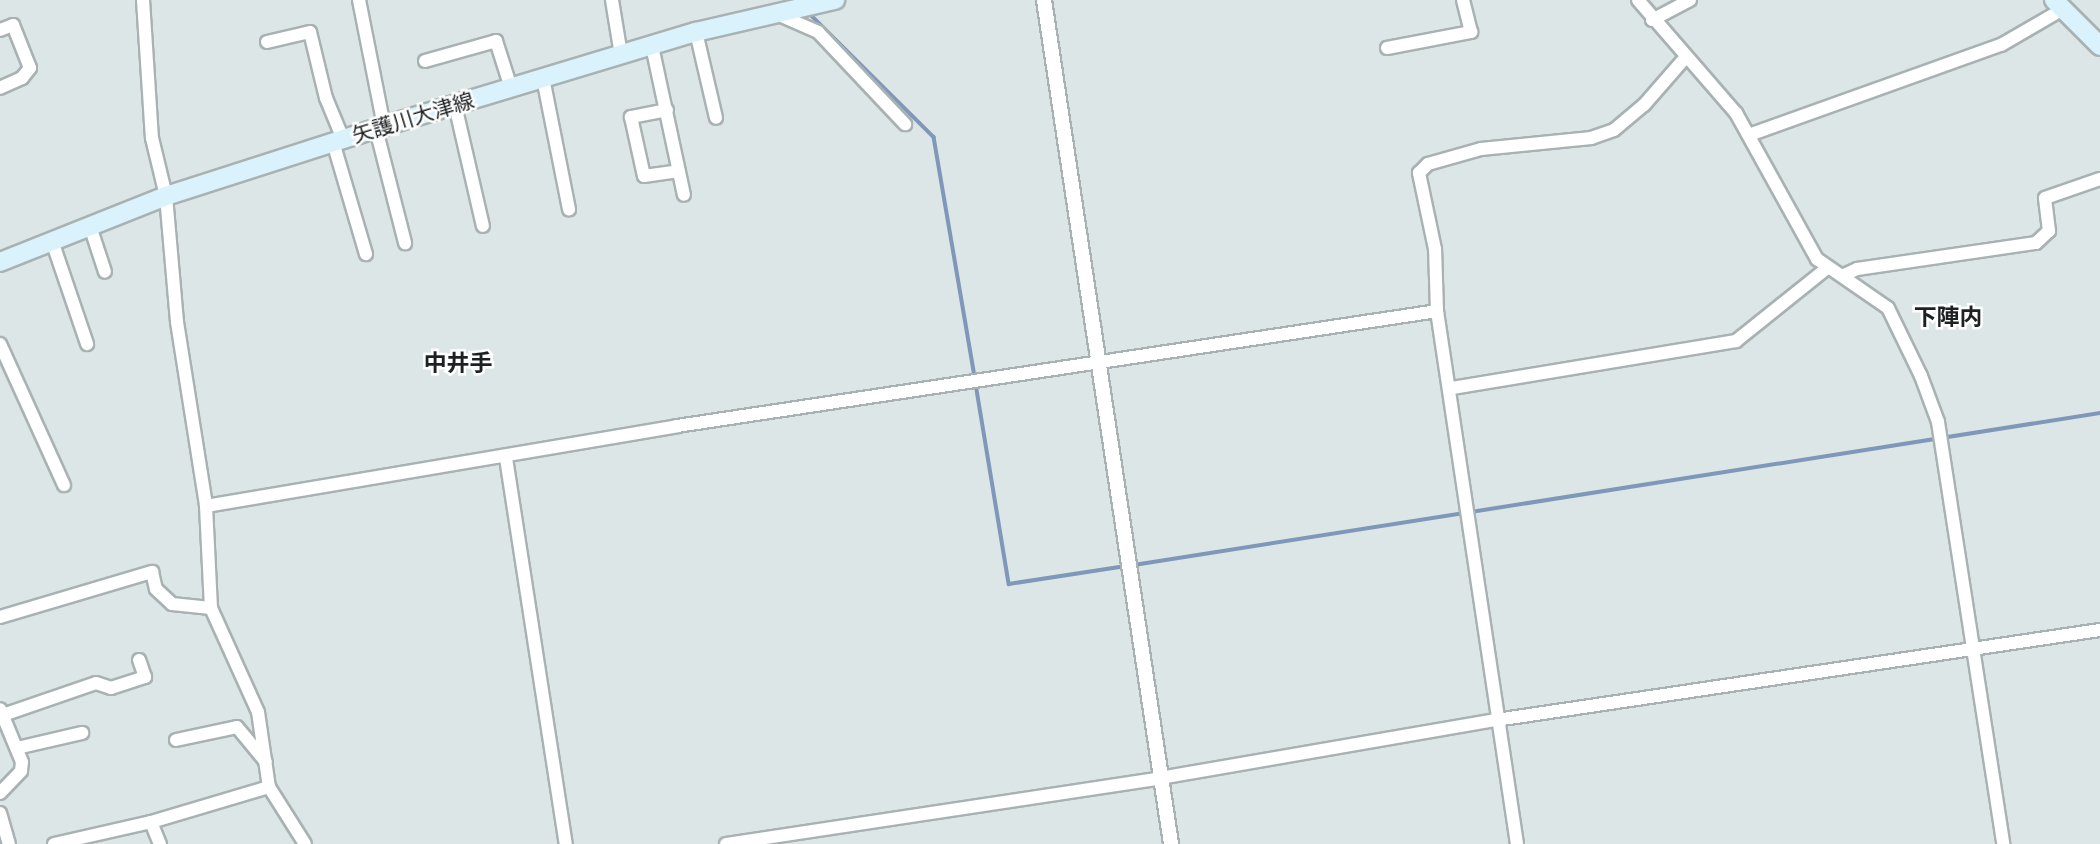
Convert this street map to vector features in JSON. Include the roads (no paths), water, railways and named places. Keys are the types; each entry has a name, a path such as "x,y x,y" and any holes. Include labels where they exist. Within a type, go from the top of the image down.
{"main road":[{"name":"矢護川大津線","path":"0,262 166,196 380,127 696,32 812,2 835,0"},
{"path":"2058,5 2100,46"}],"street":[{"path":"143,0 152,138 166,196 177,322 206,506 211,608 258,712 269,787 305,844"},
{"path":"359,0 380,127 405,243"},
{"path":"612,0 621,55"},
{"path":"1044,0 1101,364 1171,844"},
{"path":"1387,48 1471,32 1463,0"},
{"path":"1638,0 1652,20 1736,113 1817,259 1888,307 1938,422 2003,844"},
{"path":"1652,20 1690,0"},
{"path":"1749,135 2001,45 2058,5"},
{"path":"777,13 818,32 905,124"},
{"path":"0,30 13,25 30,68 22,78 0,88"},
{"path":"267,42 310,32 366,254"},
{"path":"696,32 716,118"},
{"path":"425,61 496,41 511,88"},
{"path":"652,46 684,195"},
{"path":"1517,844 1496,720 1452,388 1437,311 1435,248 1419,186 1419,173 1428,164 1481,149 1591,138 1614,130 1644,105 1685,58"},
{"path":"543,78 569,209"},
{"path":"456,105 483,226"},
{"path":"667,110 631,117 644,176 679,171"},
{"path":"1844,275 1912,260 2036,243 2049,230 2045,198 2100,179"},
{"path":"90,226 105,272"},
{"path":"52,241 87,344"},
{"path":"1452,388 1736,341 1827,268"},
{"path":"206,506 506,458 677,426 1101,364 1437,311"},
{"path":"0,344 64,485"},
{"path":"506,458 566,844"},
{"path":"0,617 152,572 156,589 172,604 211,608"},
{"path":"726,844 1160,778 1496,720 2100,630"},
{"path":"0,792 21,771 17,748 2,711 96,683 111,688 145,677 139,660"},
{"path":"176,740 237,727 266,762"},
{"path":"17,748 82,733"},
{"path":"54,844 151,822 269,787"},
{"path":"0,813 9,844"},
{"path":"151,822 160,844"}],"waterway":[{"path":"809,13 934,137 975,376"},
{"path":"976,384 1009,584 1126,566"},
{"path":"1134,565 2100,413"}],"district":[{"name":"下陣内","path":"1948,318"},
{"name":"中井手","path":"458,364"}]}
